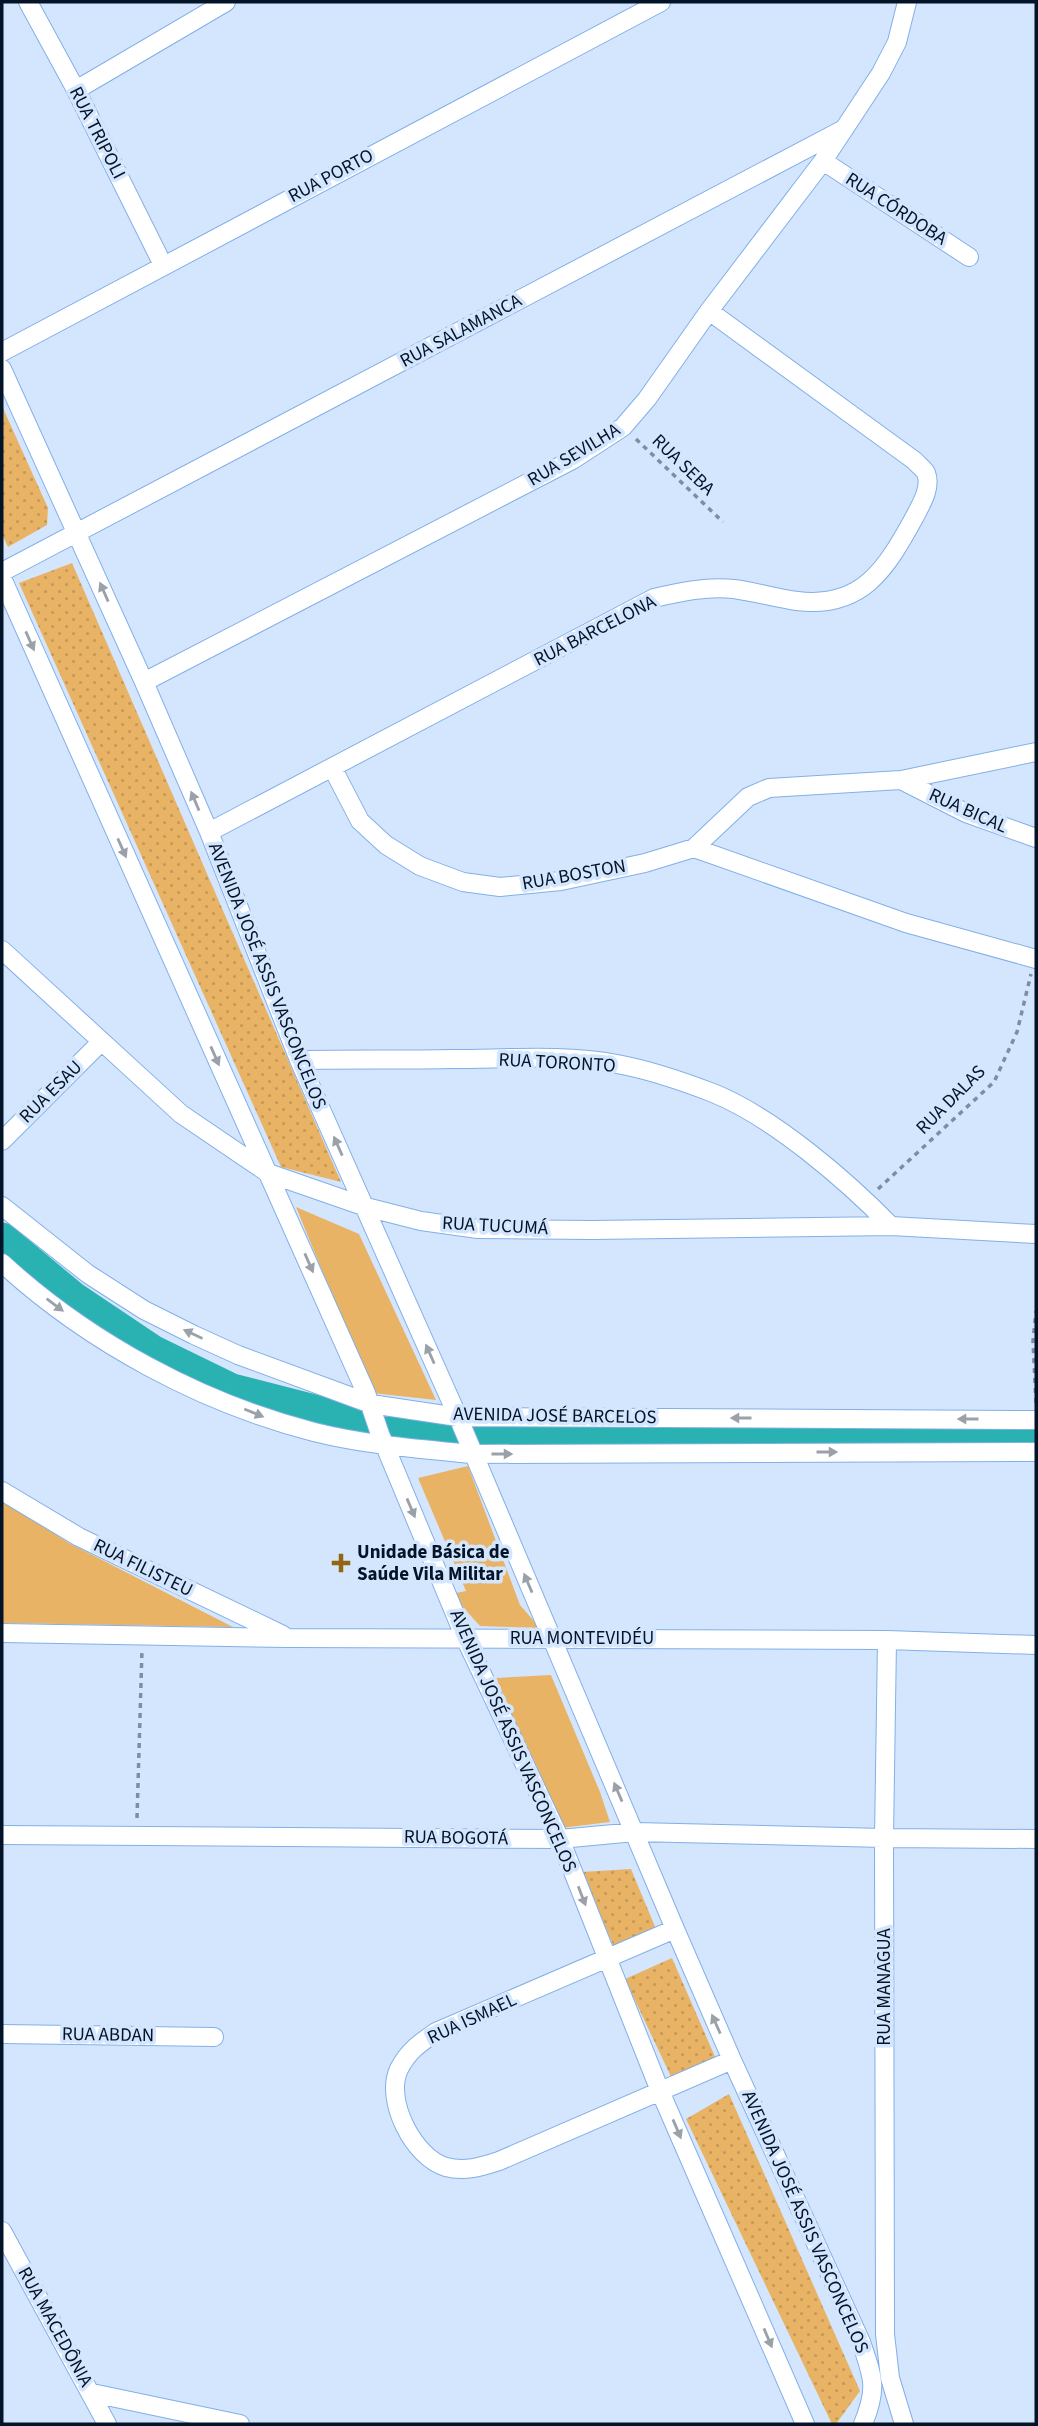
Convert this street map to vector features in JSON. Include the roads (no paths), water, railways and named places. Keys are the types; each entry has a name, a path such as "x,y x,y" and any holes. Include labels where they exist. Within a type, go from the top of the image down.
{"street":[{"name":"RUA TRIPOLI","path":"28,2 76,90 163,265"},
{"path":"76,90 226,2"},
{"name":"RUA PORTO","path":"2,352 661,2"},
{"name":"RUA SEVILHA","path":"144,682 575,459 623,427 647,399 709,311 823,161 881,73 897,42 907,2"},
{"name":"RUA SALAMANCA","path":"77,534 845,128"},
{"name":"RUA CÓRDOBA","path":"823,161 969,257"},
{"name":"RUA BARCELONA","path":"209,832 654,598 690,590 732,589 799,601 838,600 864,588 885,566 902,541 923,502 927,488 926,473 915,461 709,311"},
{"name":"AVENIDA JOSÉ ASSIS VASCONCELOS","path":"2,369 209,832 299,1060 459,1420 732,2060 861,2342 873,2378 873,2402 863,2424"},
{"path":"2,572 77,534"},
{"name":"AVENIDA JOSÉ ASSIS VASCONCELOS","path":"2,579 268,1173 378,1425 465,1638 560,1839 660,2091 805,2424"},
{"name":"RUA BOSTON","path":"333,768 360,821 386,845 420,866 463,882 500,887 561,881 645,863 694,848 748,797 769,788 901,780 1036,752"},
{"name":"RUA BICAL","path":"901,780 966,813 1036,838"},
{"path":"694,848 906,923 1036,959"},
{"name":"RUA TUCUMÁ","path":"2,950 181,1114 268,1173 366,1206 421,1221 478,1229 891,1226 1036,1234"},
{"name":"RUA ESAU","path":"2,1141 101,1042"},
{"name":"RUA TORONTO","path":"299,1060 555,1059 614,1063 654,1073 716,1094 759,1118 817,1159 866,1200 891,1226"},
{"name":"AVENIDA JOSÉ BARCELOS","path":"2,1206 88,1274 144,1310 378,1425 471,1448 1036,1452"},
{"name":"AVENIDA JOSÉ BARCELOS","path":"2,1263 52,1304 104,1340 170,1377 266,1417 315,1432 459,1420 1036,1420"},
{"name":"RUA FILISTEU","path":"2,1492 79,1537 289,1638"},
{"name":"RUA MONTEVIDÉU","path":"2,1633 289,1638 887,1640 1036,1645"},
{"name":"RUA MANAGUA","path":"887,1640 884,1838 885,2334 890,2378 902,2421"},
{"name":"RUA BOGOTÁ","path":"2,1835 560,1839 635,1832 1036,1839"},
{"path":"607,1960 675,1929"},
{"name":"RUA ISMAEL","path":"607,1960 436,2032 412,2048 397,2072 395,2097 405,2129 423,2151 444,2167 474,2169 499,2161 660,2091"},
{"name":"RUA ABDAN","path":"2,2034 214,2037"},
{"path":"660,2091 732,2060"},
{"name":"RUA MACEDÔNIA","path":"2,2231 107,2424"},
{"path":"861,2342 885,2334"},
{"path":"92,2393 240,2424"}],"waterway":[{"path":"2,1239 73,1298 152,1351 232,1390 392,1431 444,1438 1036,1442"}],"place":[{"name":"Unidade Básica de Saúde Vila Militar","path":"341,1563"}]}
